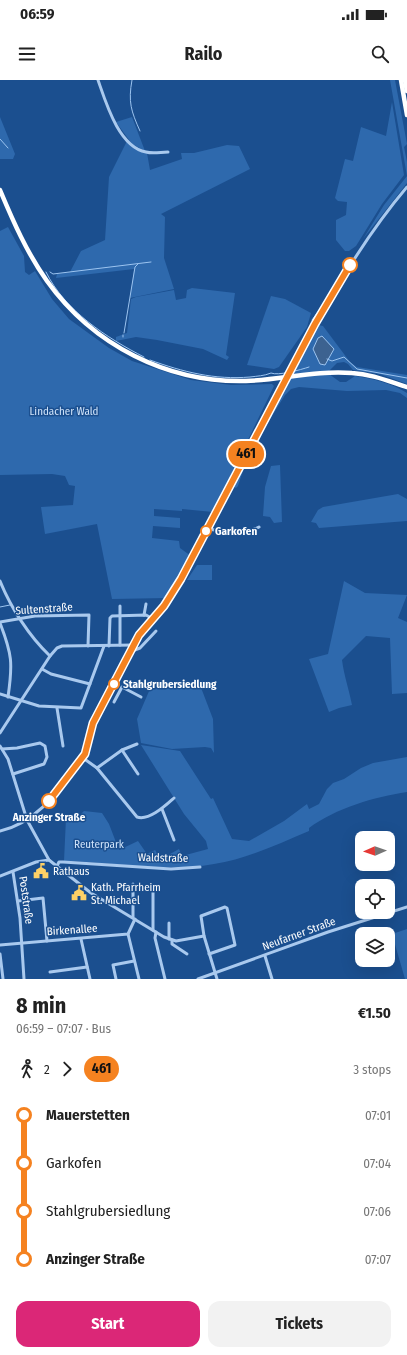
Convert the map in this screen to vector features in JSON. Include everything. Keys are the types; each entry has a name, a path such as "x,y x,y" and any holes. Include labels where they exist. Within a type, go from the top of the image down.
{"highway":[{"path":"401,80 407,115"},
{"path":"405,80 407,91"},
{"path":"0,190 27,249 56,293 74,314 94,331 138,358 182,374 221,380 257,380 342,372 374,376 406,387"}],"street":[{"path":"98,80 112,119 131,144 146,152 168,152"},
{"path":"0,831 15,827 46,806 83,758 88,746 93,723 132,651 139,635 153,619 181,579 282,386 352,262 381,219 407,187"},
{"path":"207,529 240,533 251,531 259,527"},
{"path":"0,581 26,627 50,656"},
{"path":"144,615 146,604"},
{"path":"120,606 120,645"},
{"name":"Sultenstraße","path":"0,622 21,618 89,615 88,646"},
{"path":"109,646 110,618 112,616 144,615 153,619"},
{"path":"0,622 10,651 12,663 8,697"},
{"path":"132,651 140,648 156,631"},
{"path":"0,733 50,656 60,647 135,645"},
{"path":"0,694 39,706 81,708 104,646"},
{"path":"42,669 51,674 90,684"},
{"path":"114,702 122,687 141,698"},
{"path":"110,693 117,697"},
{"path":"57,708 63,746"},
{"path":"13,774 44,764 47,757 45,746 38,743 18,748 1,748 13,774 27,820 49,860 92,893 171,940 204,936"},
{"path":"97,768 122,750 137,744"},
{"path":"122,750 138,774"},
{"path":"83,758 97,768 135,816 140,818 145,817 162,809 174,798"},
{"path":"162,809 174,840"},
{"path":"0,876 36,862 49,860"},
{"name":"Waldstraße","path":"57,866 59,862 63,862 171,869 200,867"},
{"name":"Poststraße","path":"13,872 18,901 24,979"},
{"path":"132,884 134,918 128,934 139,979"},
{"path":"153,889 154,931 165,979"},
{"path":"18,901 42,898 48,941"},
{"name":"Neufarner Straße","path":"198,979 328,932 407,907"},
{"path":"209,954 235,945 226,908 201,916 204,936 209,954 217,979"},
{"path":"169,923 172,944 186,954"},
{"name":"Birkenallee","path":"0,945 128,934"},
{"path":"81,939 90,979"},
{"path":"0,954 3,979"},
{"path":"265,956 272,979"},
{"path":"116,979 113,965 134,961"},
{"path":"50,972 87,967"}],"green space":[{"path":"390,80 395,80 407,144 404,147 407,162 407,176"},
{"path":"392,102 404,175 382,204 356,246 349,251 345,251 336,240 336,220 346,215 347,202 338,201 335,198 345,159 353,161 361,127 386,136"},
{"path":"0,117 15,154 13,159 0,159"},
{"path":"132,117 145,151 132,144 116,122"},
{"path":"127,141 147,153 150,170 182,159 181,153 194,153 227,145 239,146 250,169 161,214 165,217 164,258 174,289 130,298 134,269 56,278 57,274 70,272 81,251 105,240 109,177"},
{"path":"407,176 407,183 363,239 384,205"},
{"name":"Lindacher Wald","path":"8,227 24,256 25,272 29,275 35,271 52,299 69,319 109,348 132,361 191,380 231,385 272,384 274,386 213,512 182,509 182,511 154,509 154,516 180,518 180,528 153,526 152,538 179,541 180,548 191,556 167,598 112,599 97,524 45,534 41,507 73,505 75,486 69,485 65,476 52,474 0,475 0,231"},
{"path":"192,288 235,293 226,355 229,357 227,360 203,349 157,340 136,337 116,341 116,337 127,333 131,299 174,290 176,300 186,298 187,290"},
{"path":"271,296 285,299 311,313 307,327 279,367 274,369 247,365"},
{"path":"318,325 323,326 350,362 357,367 407,375 407,384 380,374 353,370 344,362 337,363 329,371 291,374"},
{"path":"329,374 340,382 346,382 355,376 382,382 407,393 407,398 400,393 386,390 347,391 299,387 291,389 285,395 258,439 238,486 236,488 232,486 290,378"},
{"path":"280,465 282,522 274,523 270,517 263,516 265,487 271,466"},
{"path":"398,494 407,499 407,521 319,528 316,523 311,522 318,510 323,507"},
{"path":"197,565 212,565 212,580 187,580"},
{"path":"344,581 365,593 407,595 398,618 407,622 407,693 392,694 390,638 366,636 342,660 352,705 329,712 309,659 328,654"},
{"path":"153,682 179,687 200,685 213,719 214,753 211,748 205,747 172,749 141,743 137,719"},
{"name":"Reuterpark","path":"141,745 180,751 211,799 213,798 232,839 249,841 284,821 307,804 309,809 319,804 327,789 333,783 344,779 361,768 373,763 407,757 407,792 369,800 343,809 309,828 309,831 238,859 226,862 195,866 157,867 64,861 66,818 80,815 84,811 102,813 109,824 119,850 138,841 147,854 155,850 161,859 179,849 182,856 208,849 206,841 184,814"},
{"path":"407,929 407,979 405,979 395,944 395,933"}],"shaded area":[{"path":"322,336 334,349 325,365 320,364 313,349 318,338"}],"waterway":[{"path":"132,80 130,101 134,118 140,131"},
{"path":"0,139 8,148"},
{"path":"50,272 53,274 151,262"},
{"path":"124,333 135,267 138,264"},
{"path":"46,272 64,299 88,322 116,341 144,357"},
{"path":"312,320 320,309"},
{"path":"327,359 332,361 344,357 357,369 407,378"},
{"path":"150,360 199,374 237,378 271,373 284,373 309,367"},
{"path":"0,607 10,605"}],"bus line":[{"name":"461","path":"49,801 83,758 87,750 93,723 139,635 164,606 181,579 315,324 350,265"}],"place":[{"name":"Garkofen","path":"206,531"},
{"name":"Stahlgrubersiedlung","path":"114,684"},
{"name":"Anzinger Straße","path":"49,801"},
{"name":"Rathaus","path":"41,871"},
{"name":"Kath. Pfarrheim St. Michael","path":"79,893"}]}
